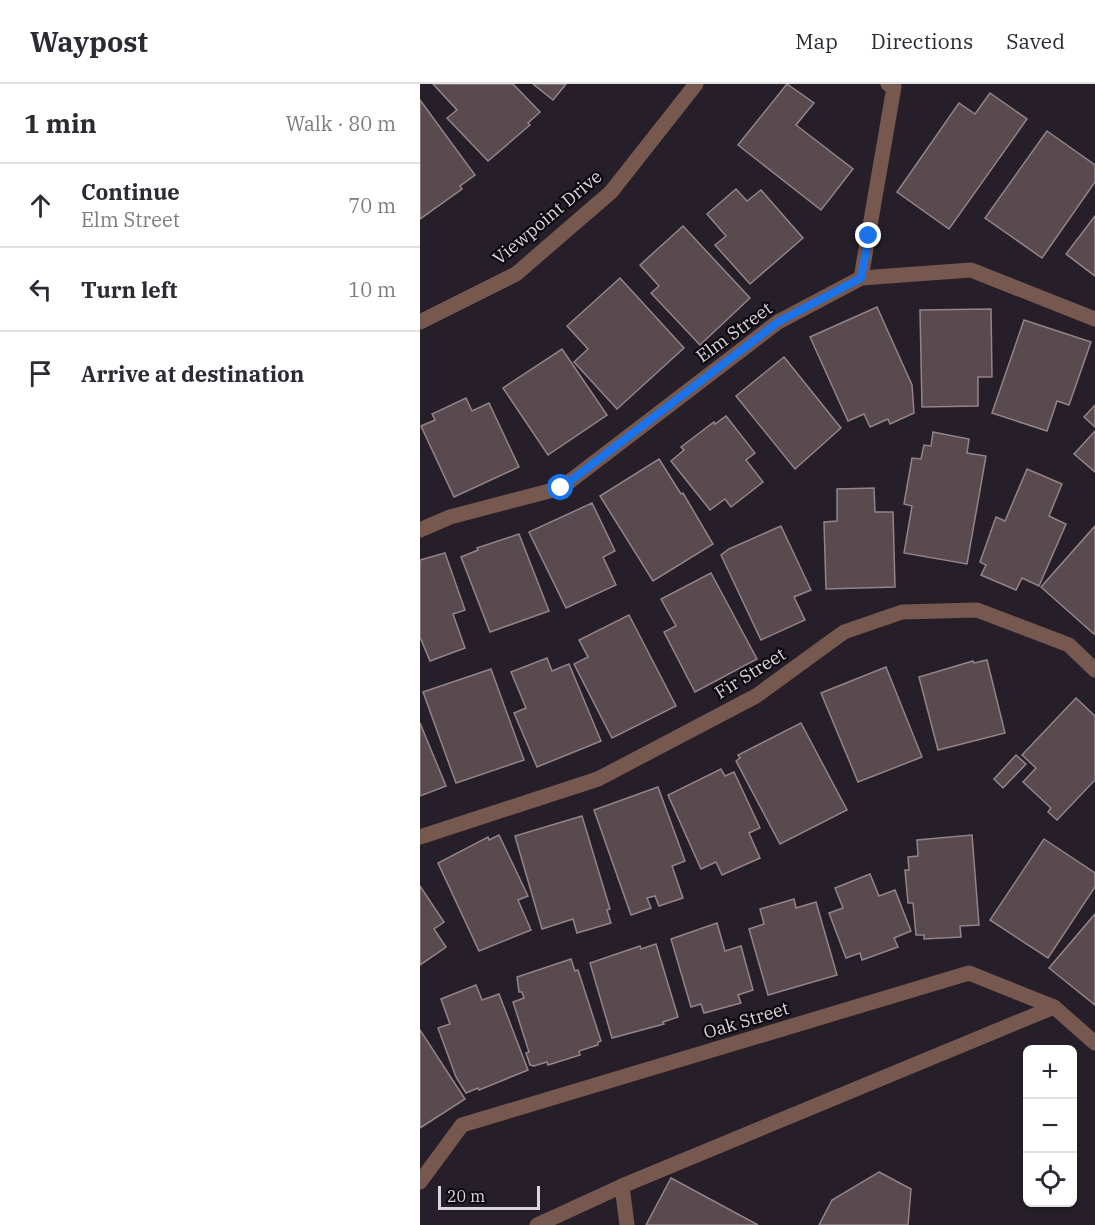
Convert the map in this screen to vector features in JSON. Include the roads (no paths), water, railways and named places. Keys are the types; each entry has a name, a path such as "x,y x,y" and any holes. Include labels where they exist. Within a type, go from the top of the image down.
{"street":[{"name":"Viewpoint Drive","path":"420,322 516,274 610,192 696,84"},
{"path":"861,278 894,87 888,84"},
{"name":"Elm Street","path":"420,530 450,517 561,488 778,322 861,278 971,270 1095,319"},
{"name":"Fir Street","path":"420,837 598,779 756,696 844,632 902,612 977,610 1069,645 1095,670"},
{"name":"Oak Street","path":"420,1182 462,1125 969,973 1054,1007 1095,1043"},
{"path":"537,1225 622,1186 1054,1007"},
{"path":"622,1186 627,1225"}]}
